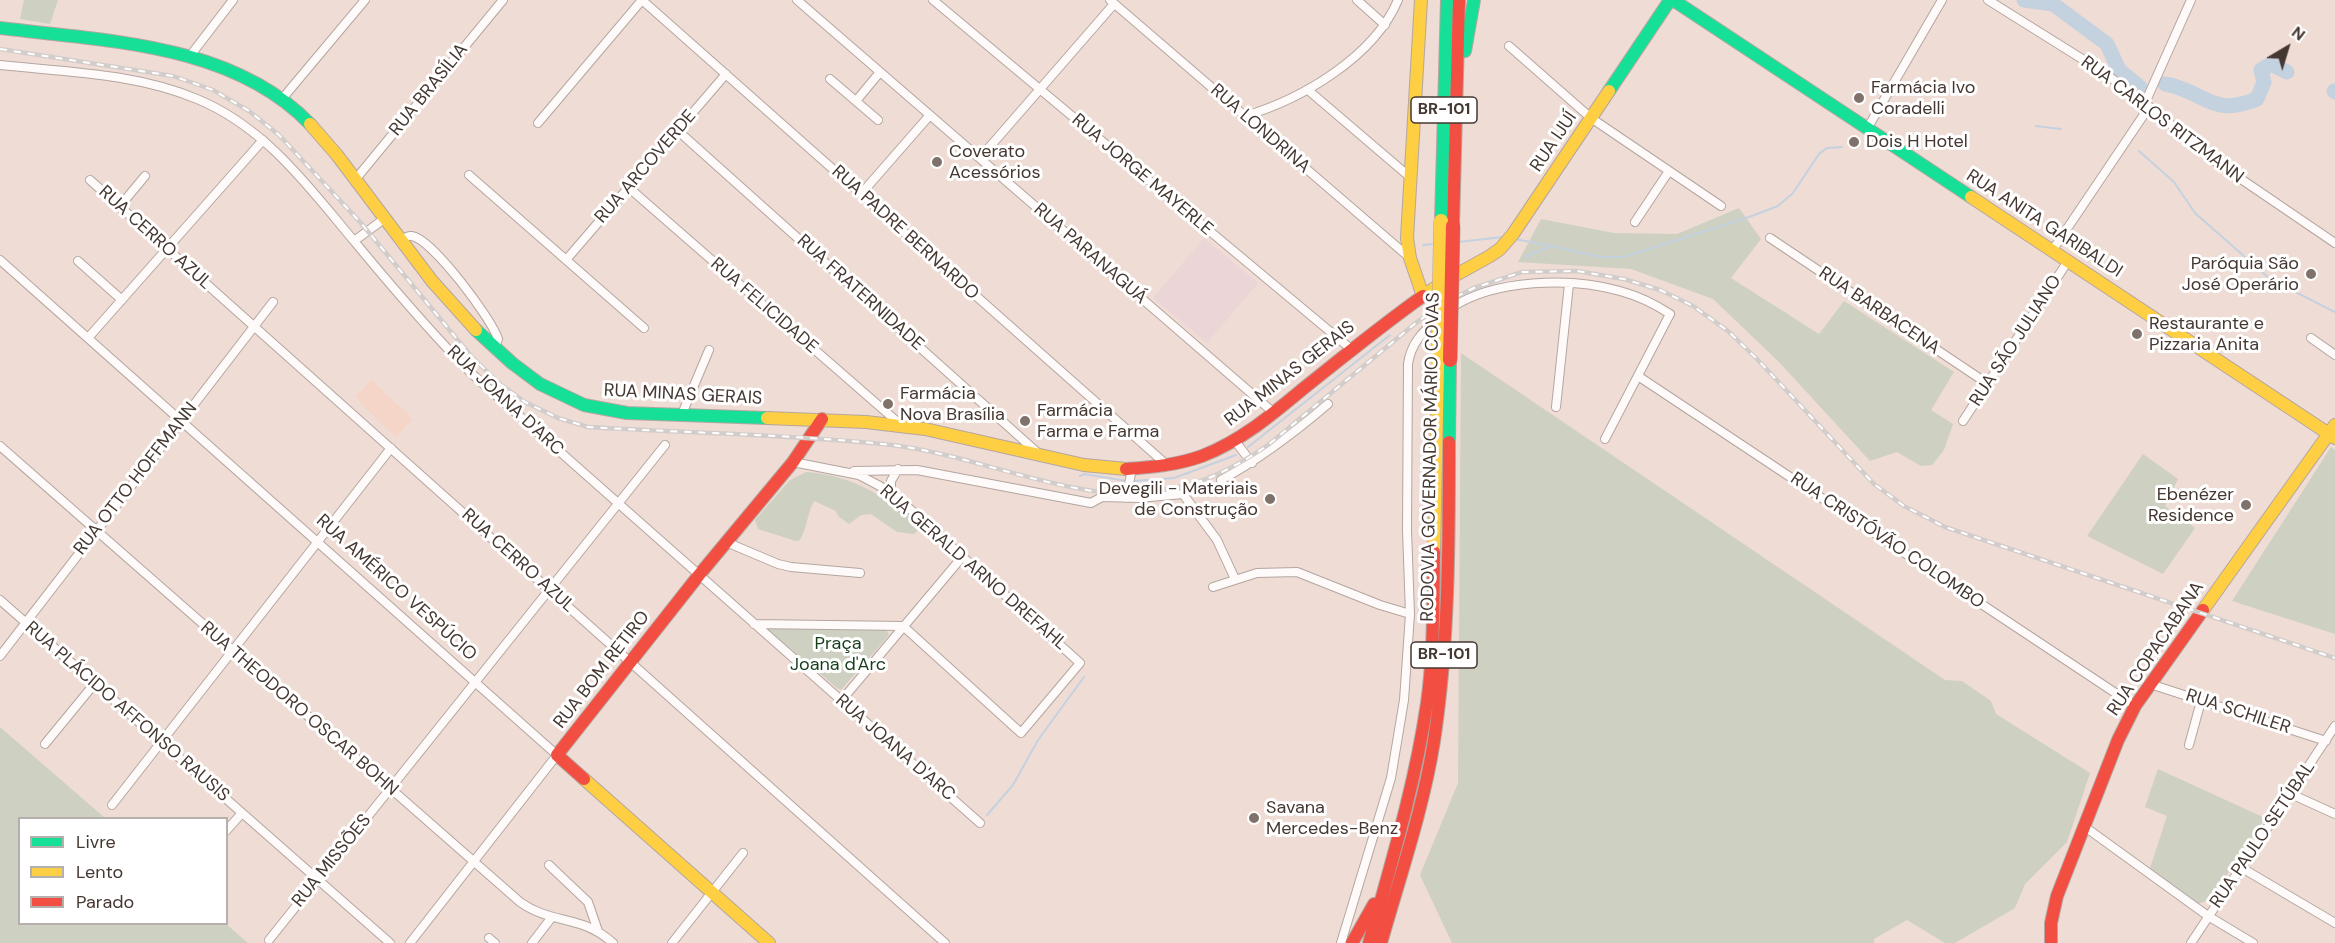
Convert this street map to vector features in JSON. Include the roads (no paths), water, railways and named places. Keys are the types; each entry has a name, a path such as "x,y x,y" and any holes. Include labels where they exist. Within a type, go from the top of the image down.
{"main road":[{"path":"1422,0 1407,238 1410,258 1423,296"},
{"name":"RODOVIA GOVERNADOR MÁRIO COVAS","path":"1369,943 1388,877 1419,748 1430,670 1444,361 1447,223 1447,0"},
{"name":"RODOVIA GOVERNADOR MÁRIO COVAS","path":"1447,223 1457,89 1460,0"},
{"path":"1457,89 1474,0"},
{"name":"RUA IJUÍ","path":"1445,281 1490,256 1506,243 1671,0"},
{"name":"RUA ANITA GARIBALDI","path":"1671,0 2333,432"},
{"name":"RUA MINAS GERAIS","path":"0,28 190,56 246,78 282,99 316,130 400,241 467,321 495,348 537,380 580,404 627,413 822,419 901,425 1084,465 1132,469 1168,466 1202,456 1235,441 1274,413 1351,349 1445,281"},
{"name":"RODOVIA GOVERNADOR MÁRIO COVAS","path":"1381,943 1425,789 1441,687 1446,601 1444,361"},
{"name":"RUA BOM RETIRO","path":"557,755 699,575 794,462 822,419"},
{"name":"RUA COPACABANA","path":"2050,943 2053,910 2111,757 2135,706 2333,432"},
{"name":"RUA AMÉRICO VESPÚCIO","path":"557,755 769,943"},
{"path":"1352,943 1388,877"}],"street":[{"path":"190,56 233,0"},
{"path":"282,99 365,0"},
{"name":"RUA BRASÍLIA","path":"355,180 503,0"},
{"path":"538,123 642,0"},
{"name":"RUA PADRE BERNARDO","path":"642,0 1168,466"},
{"name":"RUA PARANAGUÁ","path":"797,0 1274,413"},
{"name":"RUA JORGE MAYERLE","path":"933,0 1351,349"},
{"path":"1357,0 1385,25"},
{"path":"1245,116 1272,108 1308,90 1369,44 1385,25 1398,0"},
{"path":"1867,129 1942,0"},
{"name":"RUA CARLOS RITZMANN","path":"1988,0 2089,63 2145,104 2216,162 2335,243"},
{"path":"2052,250 2143,116 2145,104 2191,0"},
{"path":"980,158 1112,2"},
{"name":"RUA LONDRINA","path":"1112,2 1410,258"},
{"path":"1509,46 1591,118 1721,206"},
{"name":"RUA JOANA D'ARC","path":"0,65 99,75 166,88 220,110 263,140 294,169 442,344 472,374 980,823"},
{"path":"856,101 880,72"},
{"name":"RUA ARCOVERDE","path":"566,260 726,74"},
{"path":"830,78 879,120"},
{"path":"1308,90 1411,178"},
{"path":"861,194 930,115"},
{"name":"RUA FRATERNIDADE","path":"678,130 1042,456"},
{"path":"88,338 263,140"},
{"path":"1635,222 1669,171"},
{"path":"469,175 644,328"},
{"path":"120,206 145,176"},
{"name":"RUA CERRO AZUL","path":"90,180 945,943"},
{"name":"RUA FELICIDADE","path":"628,188 901,425"},
{"path":"354,241 384,219"},
{"path":"400,241 407,236 416,237 443,259 490,322 498,339 495,348"},
{"name":"RUA BARBACENA","path":"1770,238 1988,384"},
{"name":"RUA AMÉRICO VESPÚCIO","path":"0,260 557,755"},
{"path":"78,261 122,300"},
{"name":"RUA SÃO JULIANO","path":"1963,421 2068,261"},
{"path":"1556,407 1569,284"},
{"path":"1341,943 1391,778 1404,700 1410,614 1407,530 1408,364 1413,347 1426,328 1463,300 1510,286 1569,284 1620,291 1655,304 1670,314 1605,439"},
{"name":"RUA OTTO HOFFMANN","path":"0,656 273,302"},
{"path":"2311,338 2335,355"},
{"path":"682,414 709,350"},
{"name":"RUA CRISTÓVÃO COLOMBO","path":"1638,376 2135,706"},
{"path":"1221,480 1252,464 1328,404"},
{"path":"1235,441 1252,464"},
{"name":"RUA MISSÕES","path":"269,940 665,444"},
{"name":"RUA THEODORO OSCAR BOHN","path":"0,446 528,908 552,917 576,921 597,931 613,943"},
{"path":"112,805 391,448"},
{"name":"RUA GERALD ARNO DREFAHL","path":"794,462 845,471 867,478 891,492 1080,663 1021,734 903,627"},
{"path":"891,492 891,481 898,469"},
{"path":"1126,498 1132,469"},
{"path":"845,471 917,470 1091,503 1102,497 1126,498 1183,494 1217,540 1235,579"},
{"path":"726,542 778,564 860,573"},
{"path":"841,701 963,556"},
{"path":"1213,587 1266,572 1297,572 1380,605 1410,614"},
{"name":"RUA PLÁCIDO AFFONSO RAUSIS","path":"0,600 390,943"},
{"path":"754,624 903,627"},
{"path":"45,744 95,683"},
{"name":"RUA SCHILER","path":"2150,684 2326,741"},
{"path":"2189,745 2201,701"},
{"name":"RUA PAULO SETÚBAL","path":"2191,943 2335,726"},
{"name":"RUA BOM RETIRO","path":"410,943 557,755"},
{"path":"2291,794 2335,814"},
{"path":"228,829 242,813"},
{"path":"2085,827 2208,916 2253,943"},
{"path":"672,943 743,853"},
{"path":"549,865 588,902 597,931"},
{"path":"2242,868 2335,923"},
{"path":"532,943 552,917"}],"waterway":[{"path":"2024,0 2053,4 2107,44 2119,70 2140,87"},
{"path":"2165,84 2229,106 2257,99 2264,82 2261,70 2271,64 2287,72"},
{"path":"2036,126 2061,129"},
{"path":"1524,257 1552,246 1600,257 1624,257 1749,217 1778,206 1793,193 1819,154 1827,148 1842,147"},
{"path":"2139,151 2174,182 2195,213 2270,279 2335,312"},
{"path":"1458,242 1503,237"},
{"path":"1515,239 1551,246"},
{"path":"1423,245 1435,244"},
{"path":"1248,447 1390,335"},
{"path":"1134,481 1174,478 1236,455"},
{"path":"1080,476 1084,474 1127,481"},
{"path":"987,815 1013,785 1038,740 1084,677"}],"railway":[{"path":"0,49 173,76 213,90 249,111 279,135 361,223 471,356 500,384 525,402 558,418 588,427 883,444 935,453 1061,485 1098,492 1163,490 1211,477 1235,466 1268,445 1417,322 1445,302 1474,288 1522,272 1577,271 1624,279 1660,290 1693,306 1728,331 1757,359 1874,484 1904,506 1945,527 2335,658"}],"place":[{"name":"Farmácia Ivo Coradelli","path":"1859,98"},
{"name":"Dois H Hotel","path":"1854,142"},
{"name":"Coverato Acessórios","path":"937,162"},
{"name":"Paróquia São José Operário","path":"2311,274"},
{"name":"Restaurante e Pizzaria Anita","path":"2137,334"},
{"name":"Farmácia Nova Brasília","path":"888,404"},
{"name":"Farmácia Farma e Farma","path":"1025,421"},
{"name":"Devegili - Materiais de Construção","path":"1270,499"},
{"name":"Ebenézer Residence","path":"2246,505"},
{"name":"Savana Mercedes-Benz","path":"1254,818"}],"park label":[{"name":"Praça Joana d'Arc","path":"838,654"}]}
